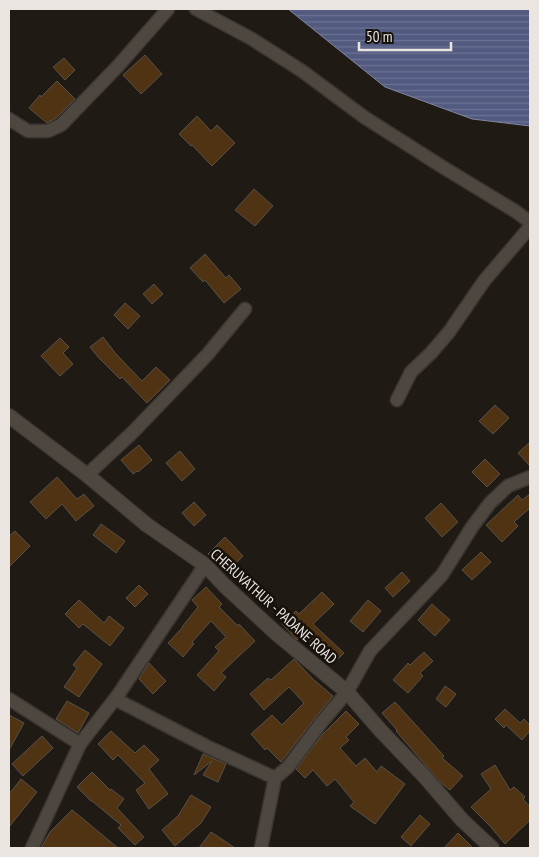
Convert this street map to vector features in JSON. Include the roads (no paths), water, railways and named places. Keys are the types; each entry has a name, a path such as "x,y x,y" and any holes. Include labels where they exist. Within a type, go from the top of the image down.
{"main road":[{"name":"CHERUVATHUR - PADANE ROAD","path":"9,416 147,525 204,564 277,634 347,692 462,820 492,848"}],"street":[{"path":"9,119 28,131 48,131 61,125 118,66 168,9"},
{"path":"196,9 260,44 302,71 364,117 530,222"},
{"path":"397,400 411,372 449,332 484,281 530,227"},
{"path":"86,475 133,432 207,355 245,309"},
{"path":"261,848 275,778 288,767 347,692 370,651 442,575 472,527 490,503 508,486 530,477"},
{"path":"32,848 80,744 115,700 204,564"},
{"path":"9,699 80,744"},
{"path":"115,700 275,778"}],"water":[{"path":"288,9 530,9 530,126 472,119 385,87"}]}
